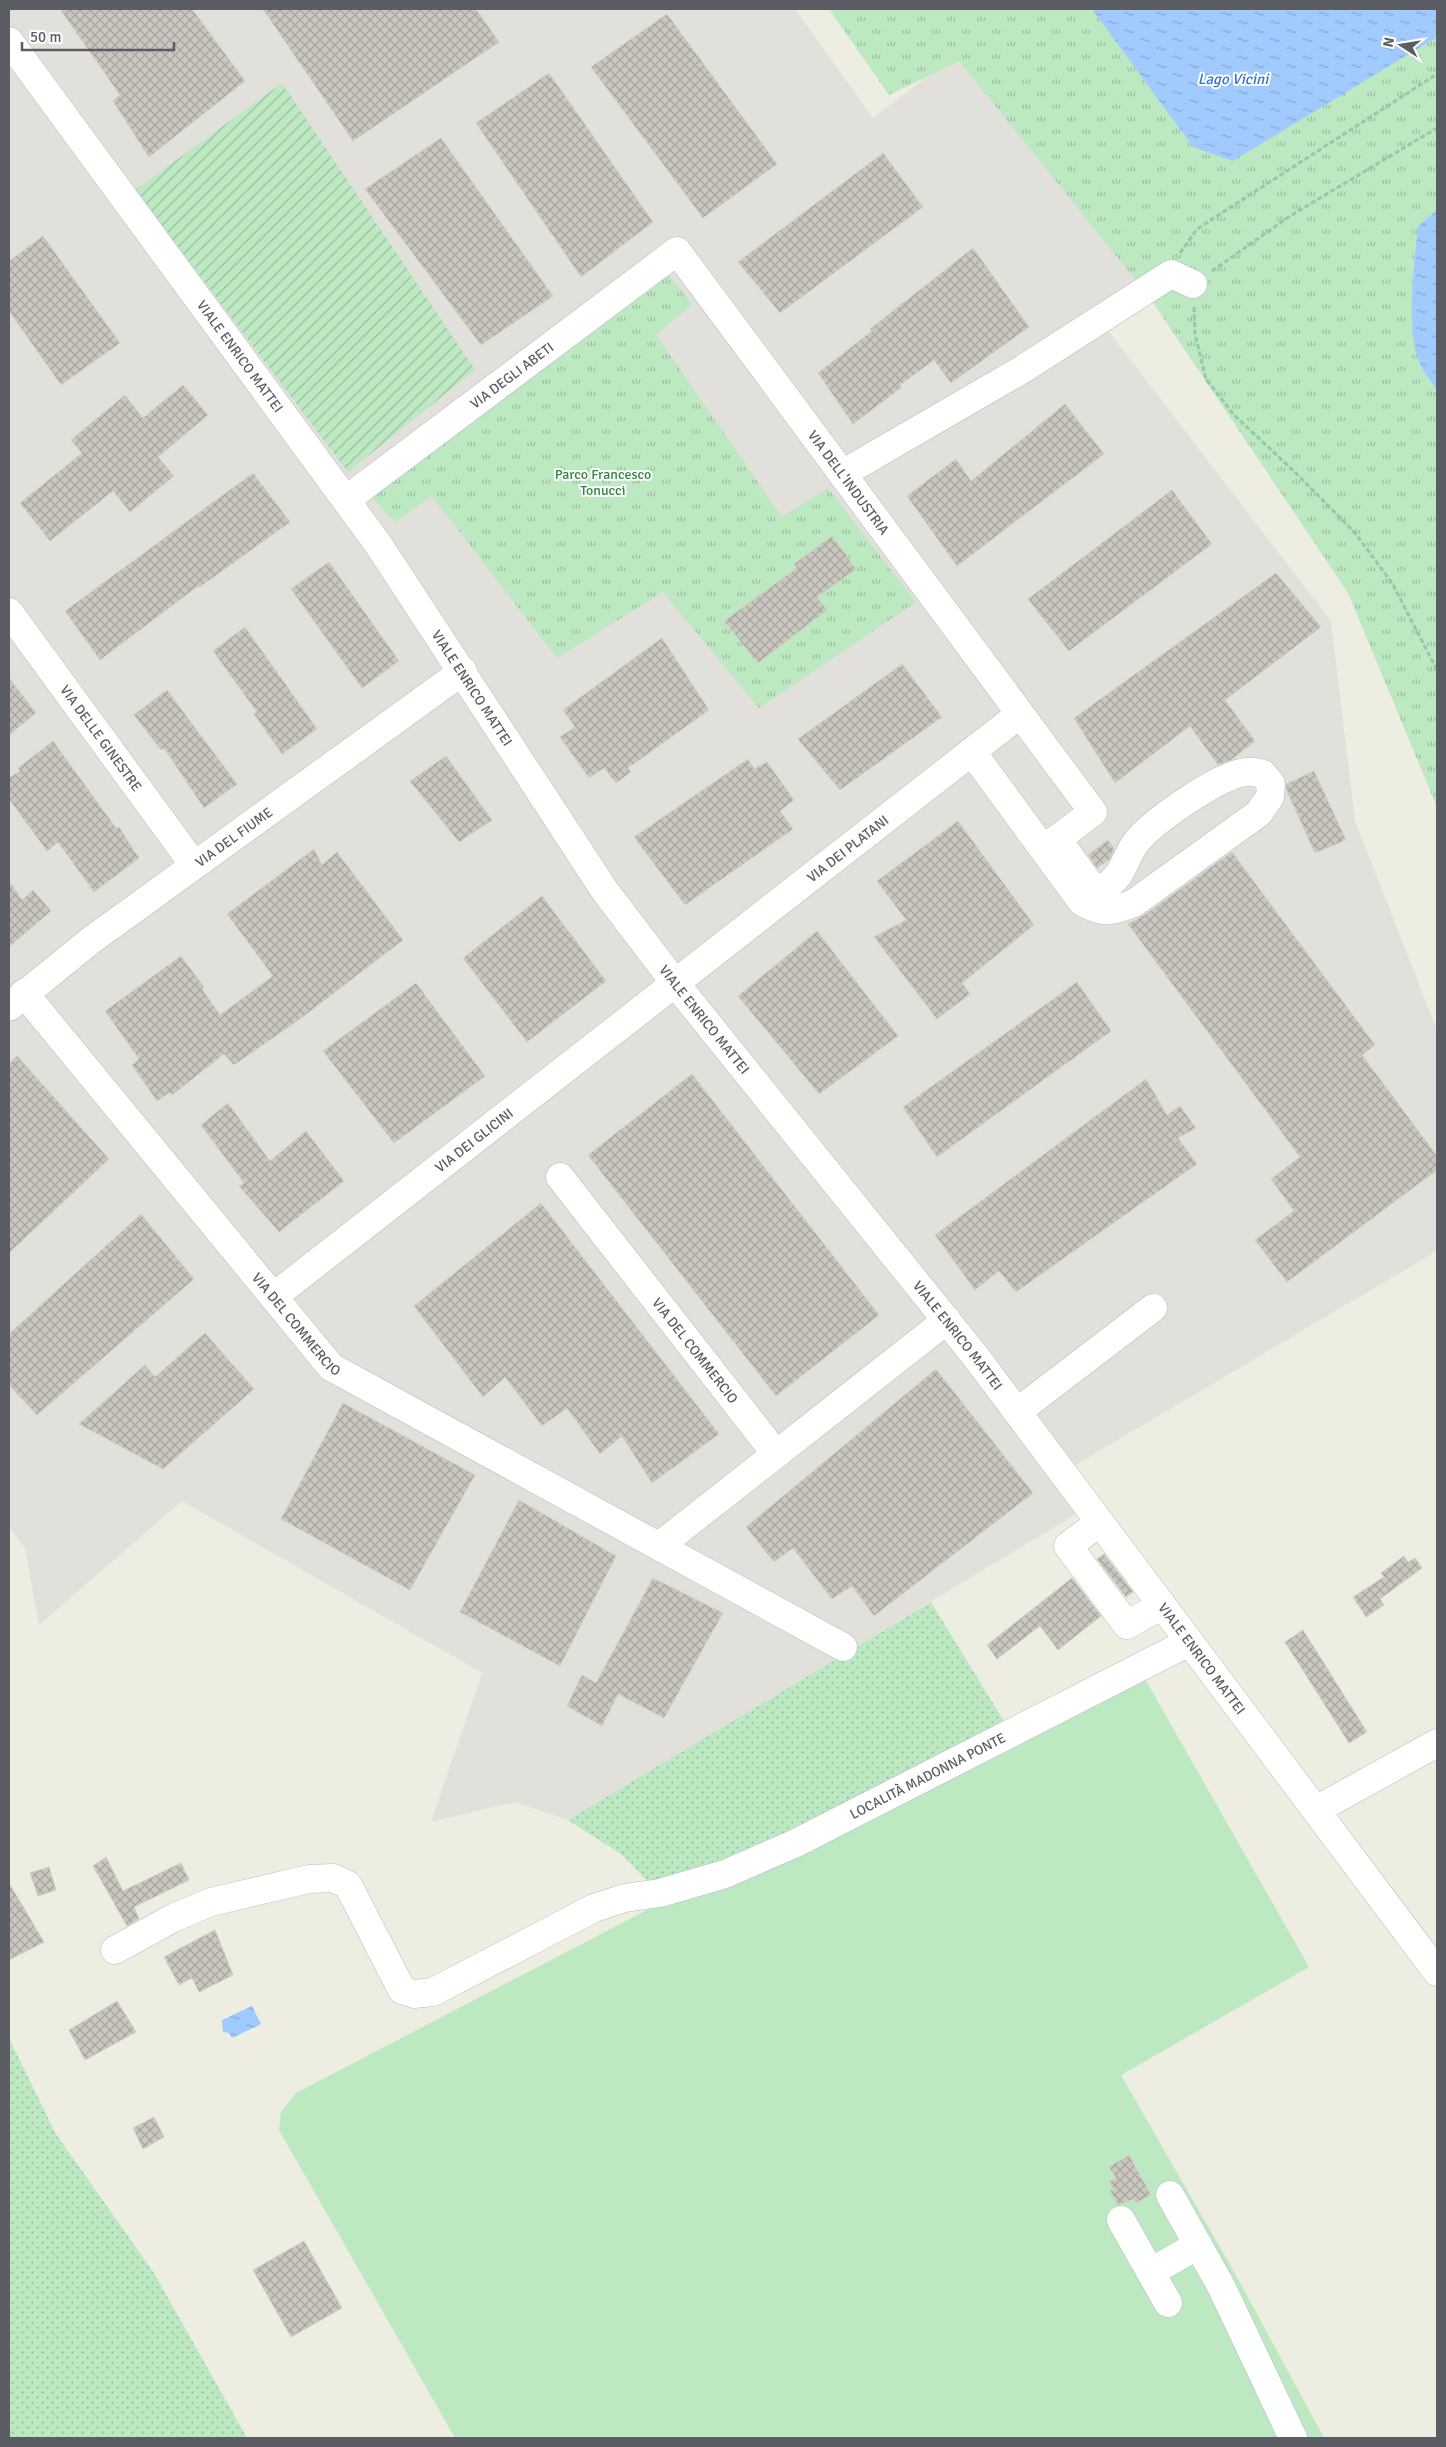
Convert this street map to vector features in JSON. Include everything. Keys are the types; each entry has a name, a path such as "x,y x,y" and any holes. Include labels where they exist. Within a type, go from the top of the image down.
{"street":[{"name":"VIALE ENRICO MATTEI","path":"9,41 347,500 462,671 605,891 675,983 947,1320 1437,1972"},
{"name":"VIA DEGLI ABETI","path":"347,500 677,251"},
{"name":"VIA DELL'INDUSTRIA","path":"677,251 1093,812 1050,844"},
{"path":"842,474 1182,279"},
{"name":"VIA DELLE GINESTRE","path":"9,612 194,865"},
{"name":"VIA DEL FIUME","path":"17,1000 90,941 462,671"},
{"name":"VIA DEI PLATANI","path":"675,983 1020,714"},
{"path":"972,752 1050,844 1091,886 1103,888 1115,881 1138,840 1191,798 1227,778 1247,772 1263,774 1271,784 1270,797 1260,813 1134,903 1114,911 1098,911 1082,902 1050,844"},
{"name":"VIA DEI GLICINI","path":"274,1297 675,983"},
{"name":"VIA DEL COMMERCIO","path":"17,1000 274,1297 331,1367 843,1647"},
{"name":"VIA DEL COMMERCIO","path":"560,1177 776,1454"},
{"path":"1017,1412 1153,1308"},
{"path":"659,1546 947,1320"},
{"path":"1099,1522 1068,1546 1127,1625 1162,1606"},
{"name":"LOCALITÀ MADONNA PONTE","path":"116,1950 173,1918 211,1902 309,1878 333,1878 348,1885 402,1990 414,1994 433,1992 594,1908 626,1898 660,1893 724,1874 796,1842 1189,1642"},
{"path":"1316,1810 1437,1743"},
{"path":"1170,2196 1221,2286 1293,2438"},
{"path":"1121,2220 1168,2303"},
{"path":"1151,2272 1198,2245"}],"path":[{"path":"1437,74 1197,229 1182,249 1182,279 1206,379 1234,415 1299,476 1355,533 1392,583 1437,670"},
{"path":"1182,279 1437,128"}],"shaded area":[{"path":"9,9 795,9 873,118 1006,17 1164,273 1096,315 1331,621 1355,821 1437,1030 1437,1251 1077,1464 1054,1481 1078,1513 568,1820 514,1802 431,1822 482,1673 182,1501 39,1625 25,1548 9,1527"}],"green space":[{"path":"829,9 1437,9 1437,807 1348,593 1148,295 959,61 889,95"},
{"path":"282,83 475,370 348,472 135,190"},
{"name":"Parco Francesco Tonucci","path":"669,275 692,304 656,335 782,517 828,488 916,602 759,708 663,592 557,658 432,496 395,522 372,497"},
{"path":"931,1602 1005,1723 666,1900 621,1854 568,1820"},
{"path":"1141,1672 1309,1967 1121,2075 1237,2277 1324,2438 455,2438 279,2130 281,2112 296,2093 666,1900"},
{"path":"9,2038 56,2134 154,2273 247,2438 9,2438"}],"water":[{"name":"Lago Vicini","path":"1092,9 1437,9 1437,37 1233,161 1193,147"},
{"path":"1437,210 1437,390 1424,371 1416,354 1412,304 1418,226"},
{"path":"252,2006 261,2024 232,2038 229,2033 223,2032 222,2020"}],"building":[{"path":"60,9 192,9 245,81 149,157 113,101 120,95"},
{"path":"263,9 476,9 499,42 353,141"},
{"path":"667,14 777,164 703,218 591,67"},
{"path":"549,73 653,222 581,277 476,123"},
{"path":"441,138 553,296 481,345 365,189"},
{"path":"883,153 923,207 780,313 738,262"},
{"path":"43,236 120,343 61,385 9,311 9,261"},
{"path":"973,248 1029,327 951,383 934,360 853,424 818,373 872,331 870,329"},
{"path":"183,385 208,415 158,457 174,476 130,512 113,491 50,541 20,503 82,453 71,440 125,395 143,418"},
{"path":"1065,404 1104,454 957,566 907,496 956,459 971,481"},
{"path":"253,473 290,522 200,587 198,586 100,660 65,611"},
{"path":"1172,490 1212,544 1069,651 1028,599"},
{"path":"832,536 856,569 817,597 827,610 758,663 724,621 797,568 794,564"},
{"path":"329,562 399,661 362,688 291,589"},
{"path":"1276,573 1321,627 1225,700 1255,741 1231,760 1218,765 1190,726 1115,783 1074,718"},
{"path":"245,627 317,729 282,754 254,714 257,712 213,651"},
{"path":"662,638 709,710 628,768 631,772 616,783 604,768 589,778 560,737 575,727 563,710"},
{"path":"902,664 942,717 840,790 798,739"},
{"path":"9,678 36,713 9,735"},
{"path":"167,690 237,784 204,808 164,748 161,750 134,715"},
{"path":"53,741 116,828 119,827 139,858 94,892 58,842 47,851 9,799 9,778 20,771 18,768"},
{"path":"446,756 492,820 459,842 410,781"},
{"path":"748,759 754,769 767,762 794,800 780,811 793,829 685,905 634,837"},
{"path":"1314,771 1346,840 1315,853 1286,789 1286,784"},
{"path":"958,821 1034,925 962,983 970,994 937,1019 874,937 906,920 877,881"},
{"path":"1108,840 1114,849 1110,859 1097,868 1088,855"},
{"path":"314,849 322,865 337,852 403,940 300,1019 234,1065 224,1054 172,1095 170,1092 157,1101 132,1065 139,1059 105,1011 181,956 204,987 202,989 220,1015 273,976 227,914"},
{"path":"1232,852 1375,1045 1362,1055 1437,1156 1437,1170 1287,1282 1255,1240 1294,1211 1271,1179 1300,1157 1128,924 1143,916"},
{"path":"9,881 22,900 33,890 51,911 9,947"},
{"path":"542,896 606,981 527,1042 463,958"},
{"path":"817,931 898,1036 819,1094 738,996"},
{"path":"1077,982 1111,1031 937,1157 903,1107"},
{"path":"416,983 485,1076 394,1143 323,1051"},
{"path":"17,1056 109,1159 9,1253 9,1064"},
{"path":"692,1074 879,1315 776,1396 588,1155"},
{"path":"1146,1079 1167,1115 1180,1106 1196,1128 1178,1138 1197,1164 1016,1292 999,1271 975,1290 935,1235"},
{"path":"228,1103 270,1161 306,1131 344,1181 279,1232 239,1186 244,1183 201,1125"},
{"path":"541,1203 719,1434 652,1483 622,1436 600,1454 567,1408 542,1426 505,1377 483,1397 414,1306"},
{"path":"141,1214 194,1279 37,1415 9,1385 9,1334"},
{"path":"205,1333 254,1389 163,1469 79,1424 145,1365 155,1377"},
{"path":"936,1369 1033,1493 874,1616 852,1586 832,1599 793,1548 774,1562 746,1527"},
{"path":"343,1403 475,1475 410,1590 281,1519"},
{"path":"519,1500 616,1556 560,1666 460,1612"},
{"path":"1104,1554 1133,1592 1126,1597 1097,1559"},
{"path":"1404,1556 1408,1562 1415,1558 1422,1568 1380,1599 1384,1605 1366,1617 1353,1597 1384,1577 1381,1573"},
{"path":"653,1578 723,1613 664,1718 618,1694 602,1726 567,1706 582,1675 596,1683"},
{"path":"1072,1578 1101,1616 1058,1650 1040,1626 997,1659 987,1645"},
{"path":"1303,1630 1367,1732 1349,1743 1285,1642"},
{"path":"106,1857 123,1891 181,1863 189,1880 134,1907 139,1919 127,1926 93,1866"},
{"path":"49,1867 56,1890 38,1896 30,1873"},
{"path":"9,1883 44,1942 9,1960"},
{"path":"215,1930 233,1975 199,1992 192,1978 179,1985 164,1957"},
{"path":"117,2001 136,2032 85,2060 69,2030"},
{"path":"154,2117 164,2137 143,2149 133,2128"},
{"path":"1129,2155 1151,2195 1136,2203 1134,2199 1118,2205 1110,2191 1114,2189 1109,2182 1116,2178 1109,2167"},
{"path":"304,2241 342,2308 291,2337 253,2270"}]}
